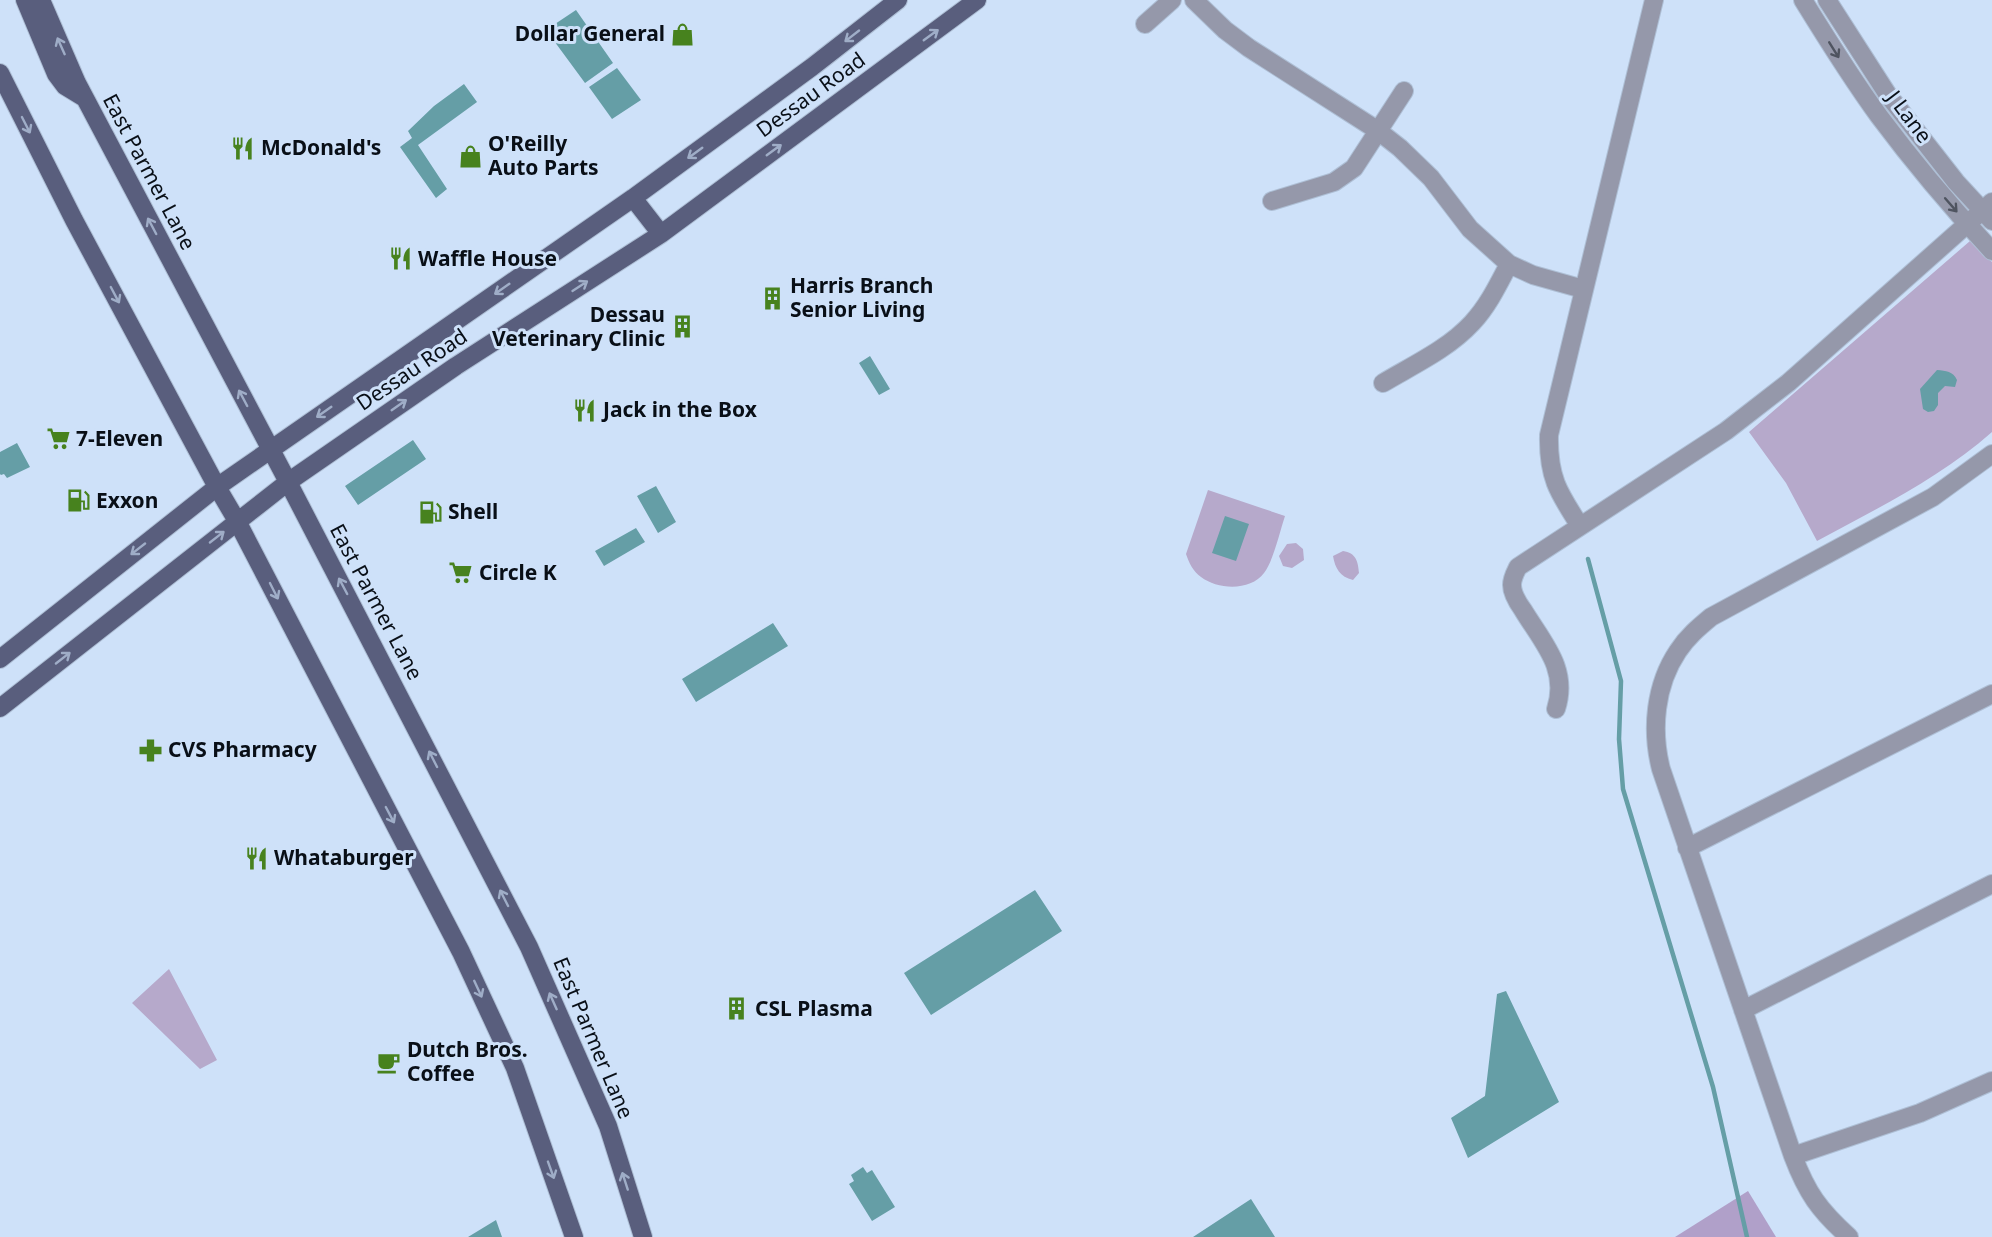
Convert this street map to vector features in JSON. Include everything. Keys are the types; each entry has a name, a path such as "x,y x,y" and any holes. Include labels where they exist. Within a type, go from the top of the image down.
{"main road":[{"path":"25,0 56,74 65,86 85,98"},
{"name":"East Parmer Lane","path":"40,0 85,98 288,482 529,947 608,1126 643,1237"},
{"name":"Dessau Road","path":"0,659 217,487 633,198 812,67 898,0"},
{"name":"Dessau Road","path":"0,708 288,482 456,366 661,234 977,0"},
{"path":"0,73 74,220 237,521 461,952 515,1068 574,1237"},
{"path":"633,198 661,234"}],"street":[{"path":"1145,24 1172,0"},
{"path":"1194,0 1225,30 1249,48 1377,130 1400,148 1431,178 1470,230 1509,264 1533,275 1583,289"},
{"path":"1580,526 1556,486 1549,457 1549,435 1654,0"},
{"name":"J Lane","path":"1803,0 1878,114 1914,161 1992,251"},
{"name":"J Lane","path":"1827,0 1888,95 1956,182 1989,211"},
{"path":"1272,201 1344,177 1354,168 1404,91"},
{"path":"1556,709 1561,694 1560,677 1555,662 1511,586 1518,567 1726,431 1788,383 1967,224 1989,211"},
{"path":"1383,383 1440,348 1471,324 1494,294 1509,264"},
{"path":"1849,1237 1819,1208 1804,1184 1793,1156 1660,769 1654,728 1658,701 1677,652 1692,633 1711,616 1933,496 1992,454"},
{"path":"1688,848 1992,694"},
{"path":"1743,1011 1992,884"},
{"path":"1793,1156 1920,1113 1992,1081"}],"shaded area":[{"path":"576,10 613,63 585,83 546,30"},
{"path":"617,68 641,100 612,119 589,87"},
{"path":"464,84 477,102 418,145 447,189 436,198 400,147 412,138 408,131 434,106"},
{"path":"1970,241 1992,262 1992,432 1930,478 1817,541 1786,483 1749,432"},
{"path":"870,356 890,389 879,395 859,363"},
{"path":"1937,370 1951,373 1957,380 1955,387 1945,386 1938,393 1938,405 1934,411 1928,412 1923,409 1920,389"},
{"path":"413,440 426,459 358,505 345,486"},
{"path":"17,443 30,467 7,478 4,474 0,474 0,452"},
{"path":"656,486 676,522 658,533 637,496"},
{"path":"1208,490 1285,516 1267,568 1258,579 1251,583 1234,587 1216,584 1198,575 1188,561 1186,554"},
{"path":"1225,516 1249,524 1236,561 1212,553"},
{"path":"636,528 645,542 604,566 595,551"},
{"path":"1296,543 1303,549 1304,560 1292,568 1283,566 1279,556 1287,544"},
{"path":"1343,551 1354,556 1357,561 1359,573 1353,580 1341,574 1335,564 1333,556"},
{"path":"773,623 788,646 696,702 682,679"},
{"path":"1035,890 1062,931 931,1015 904,973"},
{"path":"169,969 217,1060 200,1069 132,1003"},
{"path":"1506,991 1559,1102 1468,1158 1451,1118 1485,1096 1497,994"},
{"path":"863,1167 867,1173 872,1170 895,1207 872,1221 849,1184 854,1181 851,1175"},
{"path":"1748,1191 1776,1237 1675,1237"},
{"path":"1251,1199 1275,1237 1193,1237"},
{"path":"496,1220 502,1237 468,1237"}],"waterway":[{"path":"1588,559 1621,681 1619,739 1623,789 1713,1087 1747,1237"}],"place":[{"name":"Dollar General","path":"683,34"},
{"name":"McDonald's","path":"243,148"},
{"name":"O'Reilly Auto Parts","path":"470,156"},
{"name":"Waffle House","path":"400,259"},
{"name":"Harris Branch Senior Living","path":"772,298"},
{"name":"Dessau Veterinary Clinic","path":"683,327"},
{"name":"Jack in the Box","path":"585,410"},
{"name":"7-Eleven","path":"58,439"},
{"name":"Exxon","path":"78,501"},
{"name":"Shell","path":"430,512"},
{"name":"Circle K","path":"461,573"},
{"name":"CVS Pharmacy","path":"150,750"},
{"name":"Whataburger","path":"256,858"},
{"name":"CSL Plasma","path":"737,1009"},
{"name":"Dutch Bros. Coffee","path":"389,1062"}]}
